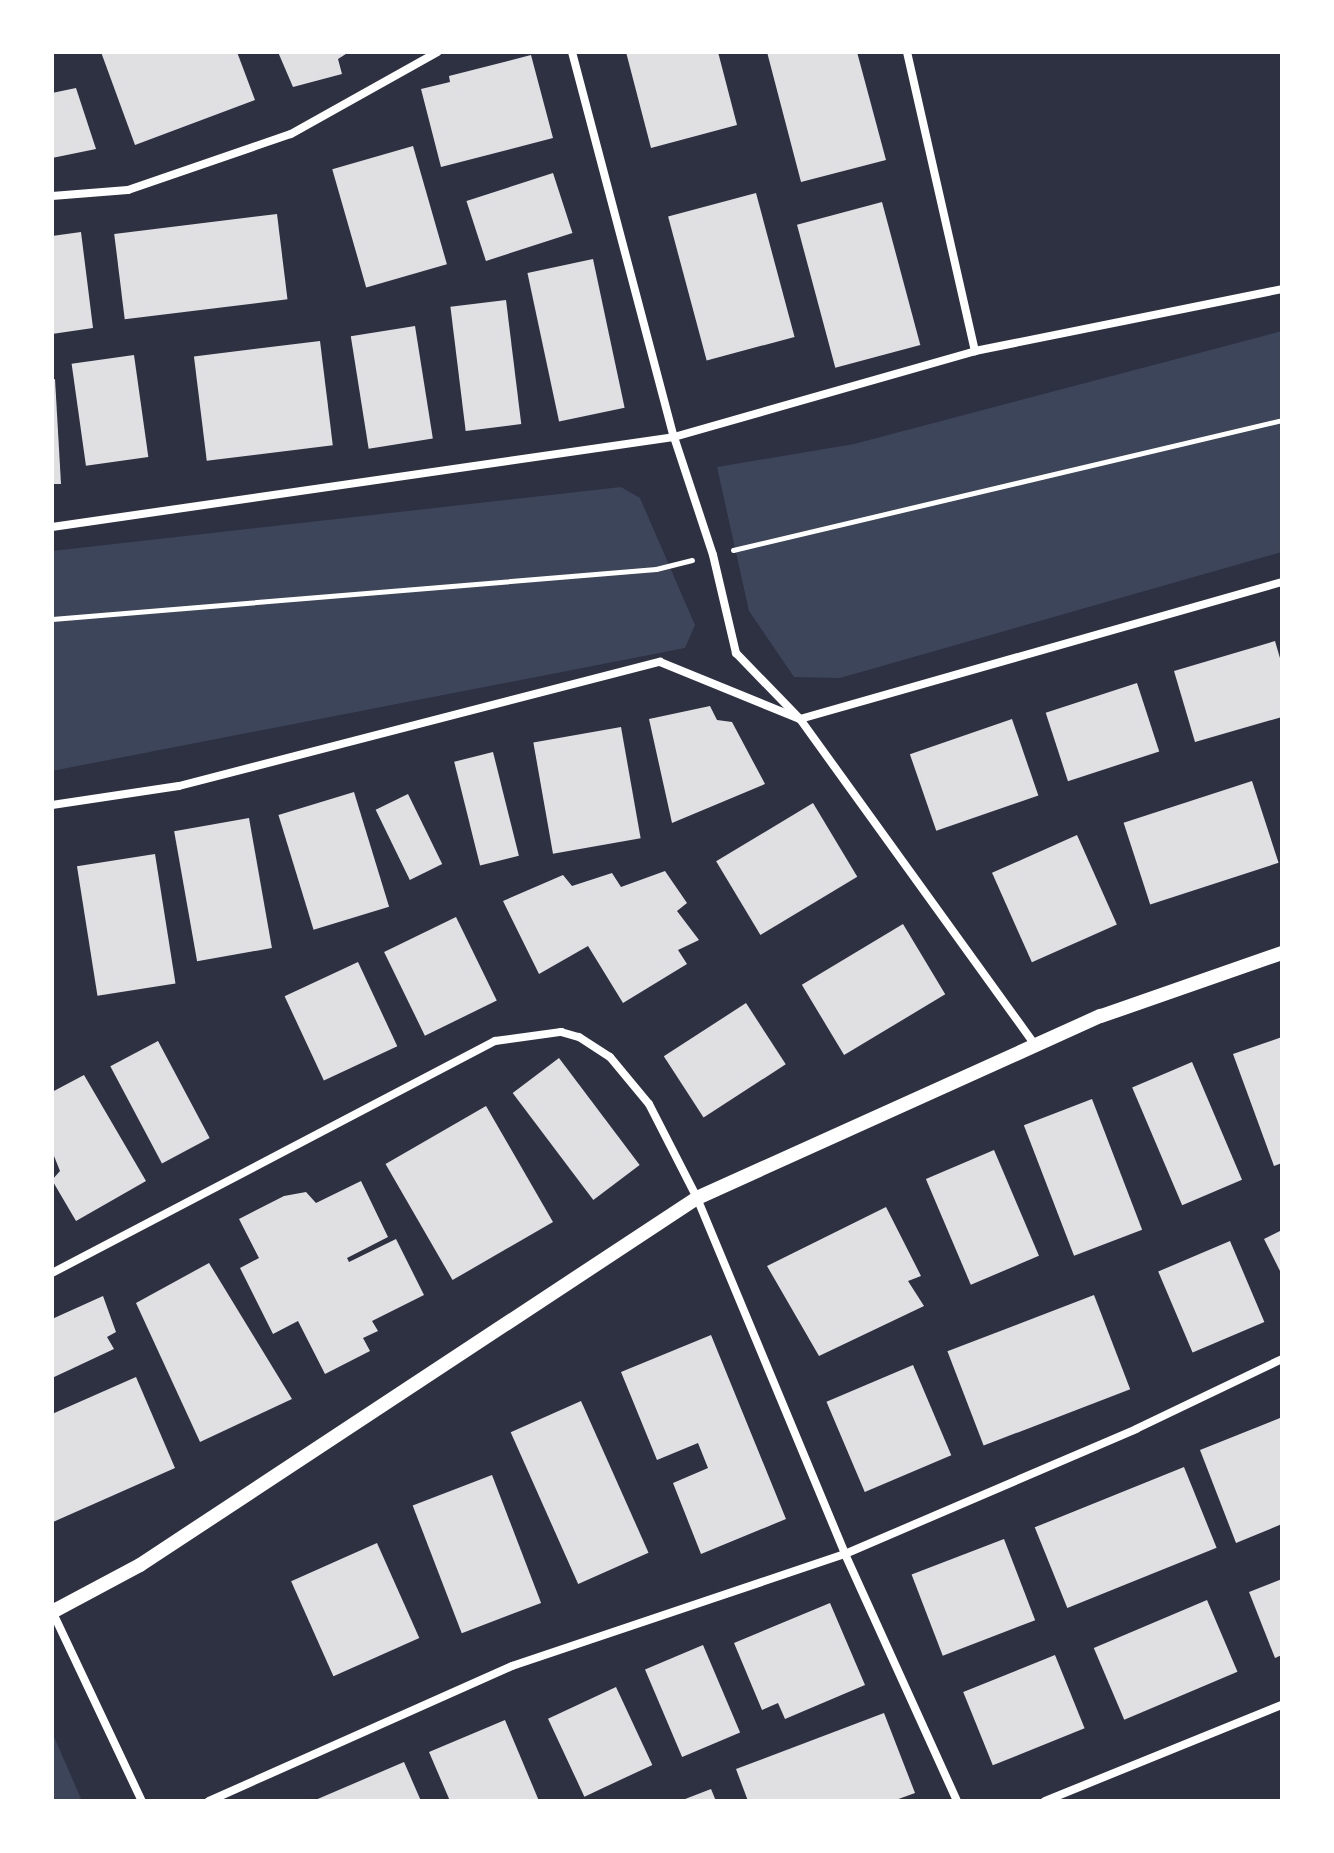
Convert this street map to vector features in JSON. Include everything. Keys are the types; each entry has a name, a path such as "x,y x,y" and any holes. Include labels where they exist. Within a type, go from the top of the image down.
{"street":[{"path":"52,196 128,190 291,134 438,52"},
{"path":"572,52 674,437 713,555 736,653 800,719 1035,1045"},
{"path":"907,52 975,351"},
{"path":"52,527 674,437 975,351 1282,289"},
{"path":"52,805 179,786 660,662 800,719 1282,582"},
{"path":"142,1801 52,1612 153,1556 697,1198 1101,1016 1282,953"},
{"path":"52,1273 495,1041 561,1032 579,1037 610,1057 649,1104 697,1198 845,1554 957,1801"},
{"path":"209,1801 512,1666 845,1554 1136,1429 1282,1359"},
{"path":"1045,1801 1282,1705"}],"path":[{"path":"52,619 656,569 1282,420"}],"shaded area":[{"path":"1282,331 1282,552 840,678 794,677 749,611 717,467 854,444"},
{"path":"621,487 640,498 695,625 685,648 52,771 52,551"},
{"path":"52,1732 82,1801 52,1801"}],"building":[{"path":"101,52 237,52 255,100 135,145"},
{"path":"278,52 349,52 338,59 342,74 293,87"},
{"path":"626,52 718,52 737,125 651,148"},
{"path":"767,52 857,52 886,160 801,182"},
{"path":"531,55 553,138 441,167 421,89 450,82 449,76"},
{"path":"76,88 96,149 52,158 52,93"},
{"path":"413,146 447,264 366,287 332,169"},
{"path":"553,173 572,233 486,261 466,201"},
{"path":"756,193 795,337 707,360 668,217"},
{"path":"882,202 920,345 835,368 797,225"},
{"path":"277,214 287,299 125,319 114,234"},
{"path":"81,232 93,328 52,334 52,236"},
{"path":"593,259 625,408 559,422 527,273"},
{"path":"506,300 521,424 466,431 450,307"},
{"path":"415,326 433,439 369,449 351,336"},
{"path":"320,341 333,445 207,461 194,356"},
{"path":"134,355 148,457 86,466 72,364"},
{"path":"55,379 61,484 52,484 52,380"},
{"path":"1275,641 1282,665 1282,717 1195,742 1174,671"},
{"path":"1137,683 1159,751 1068,781 1046,713"},
{"path":"710,706 717,720 732,722 765,784 672,823 649,719"},
{"path":"1012,719 1038,796 936,831 910,754"},
{"path":"621,727 641,838 553,854 533,742"},
{"path":"493,752 519,856 480,865 454,762"},
{"path":"1252,781 1279,863 1150,905 1124,823"},
{"path":"354,792 389,907 314,930 278,815"},
{"path":"408,794 442,864 410,880 376,810"},
{"path":"813,803 857,877 760,935 716,861"},
{"path":"249,818 272,948 197,961 174,831"},
{"path":"1077,835 1117,925 1032,962 992,873"},
{"path":"155,854 175,983 97,996 77,866"},
{"path":"665,871 687,903 677,911 699,940 678,950 687,964 623,1003 588,946 539,974 503,901 563,875 572,886 612,873 621,887"},
{"path":"456,917 497,1001 425,1036 384,952"},
{"path":"903,924 945,994 844,1055 802,985"},
{"path":"358,962 397,1046 324,1081 285,996"},
{"path":"746,1003 786,1064 704,1118 664,1056"},
{"path":"1282,1037 1282,1163 1274,1166 1233,1054"},
{"path":"158,1041 210,1138 162,1163 110,1066"},
{"path":"559,1058 640,1165 593,1200 513,1093"},
{"path":"1192,1062 1242,1180 1182,1205 1132,1087"},
{"path":"84,1075 146,1181 76,1221 52,1180 60,1171 52,1151 52,1092"},
{"path":"1092,1099 1142,1230 1074,1256 1024,1125"},
{"path":"486,1106 553,1222 453,1280 386,1164"},
{"path":"994,1150 1039,1256 971,1285 926,1179"},
{"path":"361,1181 388,1237 347,1258 349,1262 396,1239 424,1295 372,1321 378,1331 363,1338 370,1351 325,1374 298,1321 273,1334 240,1268 259,1258 239,1219 284,1196 306,1192 316,1203"},
{"path":"886,1207 921,1276 908,1281 924,1306 819,1356 767,1266"},
{"path":"1282,1230 1282,1275 1264,1239"},
{"path":"1230,1241 1264,1322 1193,1352 1158,1271"},
{"path":"209,1263 292,1399 200,1442 136,1303"},
{"path":"1094,1295 1130,1389 984,1446 947,1351"},
{"path":"103,1296 116,1332 107,1337 114,1349 52,1378 52,1319"},
{"path":"711,1335 786,1519 701,1554 673,1483 708,1468 698,1443 657,1460 621,1372"},
{"path":"913,1365 951,1455 865,1492 826,1402"},
{"path":"136,1377 175,1468 53,1522 52,1414"},
{"path":"581,1401 649,1553 578,1584 511,1432"},
{"path":"1280,1418 1282,1524 1236,1543 1200,1450"},
{"path":"1184,1467 1217,1548 1067,1608 1035,1527"},
{"path":"492,1475 541,1603 462,1633 413,1505"},
{"path":"1004,1539 1035,1620 943,1656 912,1574"},
{"path":"377,1543 419,1638 333,1676 291,1581"},
{"path":"1282,1579 1282,1655 1275,1658 1249,1592"},
{"path":"1207,1600 1237,1672 1124,1720 1094,1648"},
{"path":"830,1603 865,1685 785,1719 778,1703 762,1710 734,1643"},
{"path":"703,1645 740,1732 682,1757 645,1670"},
{"path":"1055,1655 1085,1728 993,1765 963,1692"},
{"path":"616,1687 652,1765 584,1797 548,1719"},
{"path":"884,1713 915,1793 893,1801 748,1801 736,1769"},
{"path":"505,1720 539,1801 450,1801 429,1752"},
{"path":"404,1762 421,1801 313,1801"},
{"path":"711,1789 716,1801 680,1801"}]}
